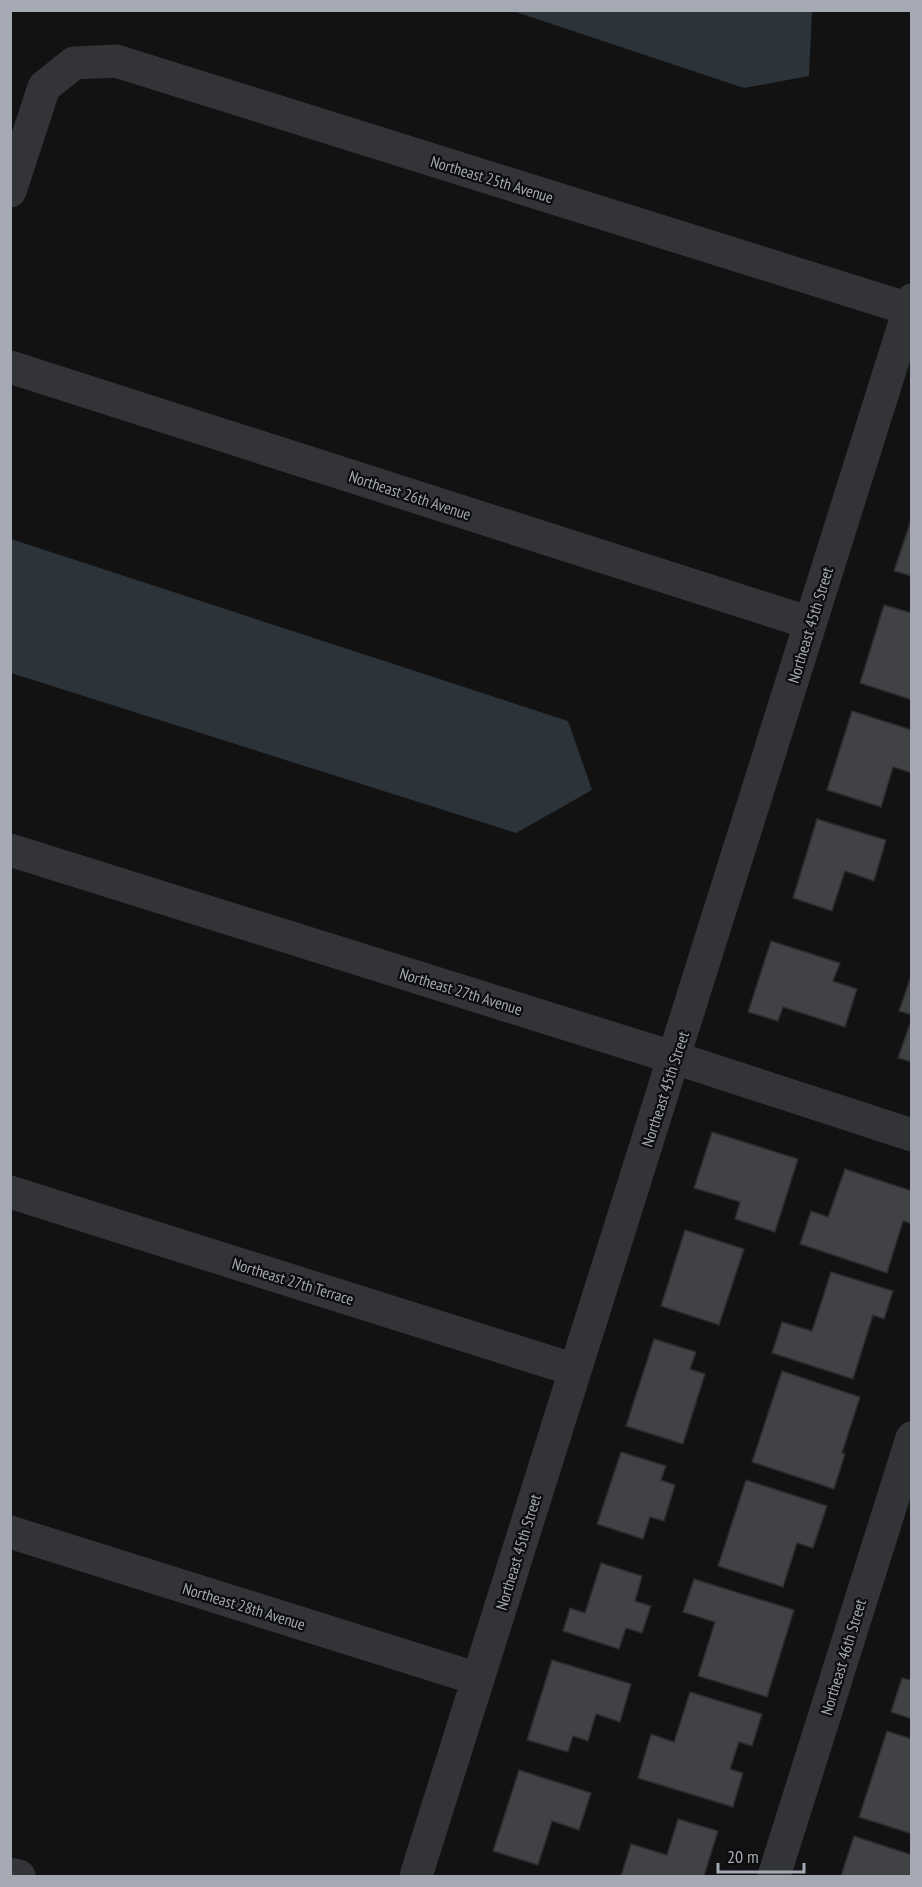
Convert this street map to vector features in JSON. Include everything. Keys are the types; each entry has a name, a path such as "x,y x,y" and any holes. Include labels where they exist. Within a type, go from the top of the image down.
{"street":[{"name":"Northeast 25th Avenue","path":"10,191 44,87 74,63 116,61 910,304"},
{"name":"Northeast 45th Street","path":"416,1876 675,1058 910,304"},
{"name":"Northeast 26th Avenue","path":"10,367 810,623"},
{"name":"Northeast 27th Avenue","path":"10,849 912,1135"},
{"name":"Northeast 27th Terrace","path":"10,1192 575,1370"},
{"name":"Northeast 46th Street","path":"774,1876 912,1438"},
{"name":"Northeast 28th Avenue","path":"10,1532 478,1679"},
{"path":"10,1874 19,1876"}],"shaded area":[{"path":"513,11 812,11 809,76 744,88"},
{"path":"11,539 568,721 592,790 516,833 11,673"}],"building":[{"path":"912,517 912,576 894,571"},
{"path":"884,605 912,613 912,700 860,683"},
{"path":"852,711 912,730 912,773 893,767 881,807 827,790"},
{"path":"817,819 886,840 874,881 845,871 832,911 793,898"},
{"path":"771,941 840,963 833,981 857,989 845,1027 783,1007 778,1021 748,1012"},
{"path":"912,973 912,1015 899,1011"},
{"path":"912,1018 912,1062 898,1058"},
{"path":"712,1132 798,1159 775,1232 735,1219 740,1202 694,1188"},
{"path":"845,1169 912,1191 912,1224 903,1221 887,1273 800,1244 811,1211 828,1217"},
{"path":"685,1230 744,1249 719,1325 661,1306"},
{"path":"831,1272 893,1291 884,1319 873,1315 853,1379 772,1353 782,1322 812,1331"},
{"path":"654,1339 696,1352 690,1369 705,1374 683,1444 626,1426"},
{"path":"782,1371 860,1397 842,1453 845,1454 834,1489 752,1462"},
{"path":"621,1452 666,1466 661,1480 675,1485 664,1521 650,1517 643,1539 597,1524"},
{"path":"746,1480 827,1506 813,1548 797,1543 783,1587 718,1566"},
{"path":"601,1563 642,1576 635,1601 651,1606 642,1633 626,1628 619,1649 563,1631 570,1608 585,1613"},
{"path":"694,1579 794,1610 767,1697 698,1676 715,1622 683,1612"},
{"path":"552,1660 631,1684 620,1722 596,1714 588,1741 573,1736 568,1752 527,1740"},
{"path":"912,1674 912,1719 891,1712 902,1678 910,1680"},
{"path":"690,1692 762,1714 752,1746 739,1742 730,1769 743,1773 733,1807 638,1778 651,1734 674,1742"},
{"path":"887,1731 912,1739 912,1834 859,1817"},
{"path":"519,1770 591,1793 579,1830 552,1821 538,1865 493,1851"},
{"path":"678,1819 718,1831 704,1876 621,1876 631,1844 667,1855"},
{"path":"854,1836 912,1855 912,1876 841,1876"}]}
